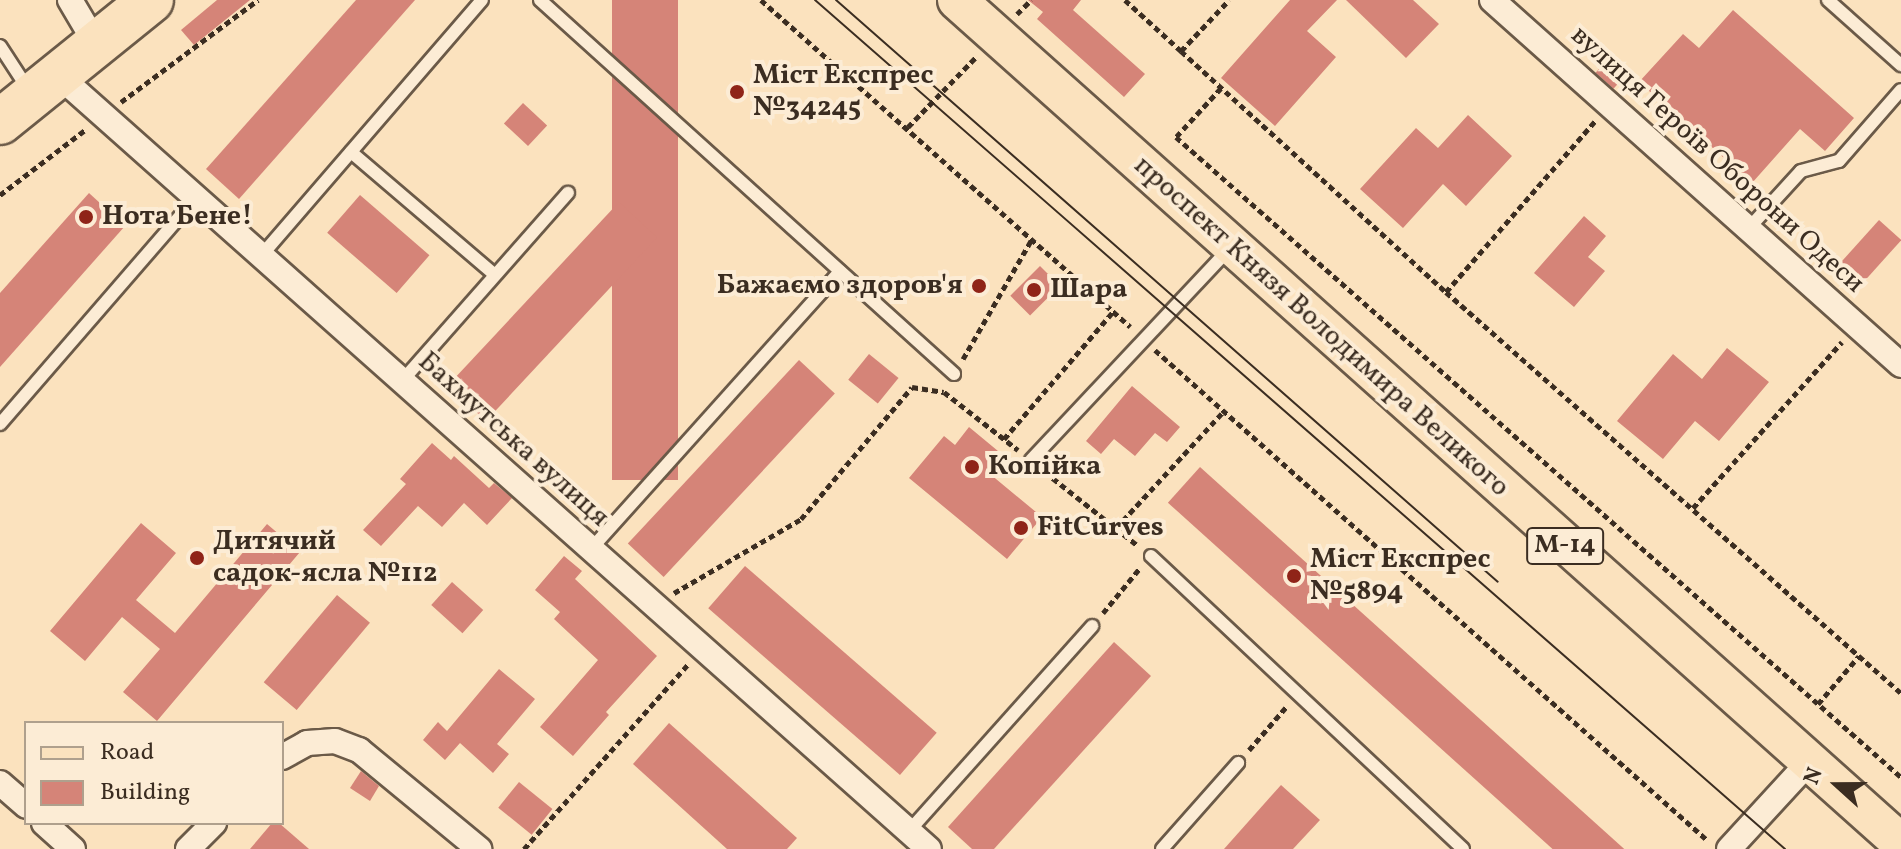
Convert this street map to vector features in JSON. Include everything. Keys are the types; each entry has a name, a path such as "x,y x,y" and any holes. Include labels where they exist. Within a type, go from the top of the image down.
{"highway":[{"path":"30,98 151,0"}],"main road":[{"name":"проспект Князя Володимира Великого","path":"957,0 1901,843"}],"street":[{"path":"70,0 96,44"},
{"name":"вулиця Героїв Оборони Одеси","path":"1492,0 1901,365"},
{"name":"Бахмутська вулиця","path":"30,98 103,116 929,849"},
{"path":"284,756 307,743 335,741 359,750 479,849"},
{"path":"1729,849 1810,761"},
{"path":"0,783 24,804"},
{"path":"46,825 73,849"},
{"path":"188,849 212,825"}],"lane":[{"path":"261,256 482,0"},
{"path":"540,0 954,374"},
{"path":"1828,0 1901,65"},
{"path":"0,46 30,98"},
{"path":"1749,228 1801,171 1839,161 1901,90"},
{"path":"351,152 495,275"},
{"path":"402,381 568,193"},
{"path":"0,424 196,198"},
{"path":"1031,460 1230,247"},
{"path":"591,549 840,271"},
{"path":"1151,556 1463,849"},
{"path":"909,831 1092,626"},
{"path":"1162,849 1238,763"}],"path":[{"path":"0,195 258,0"},
{"path":"761,0 908,127 1716,849"},
{"path":"908,127 1031,0"},
{"path":"1125,0 1446,292 1901,693"},
{"path":"1181,51 1229,0"},
{"path":"1221,88 1176,137 1901,777"},
{"path":"1446,292 1609,104"},
{"path":"654,605 801,519 912,387 944,392 1032,239"},
{"path":"1004,439 1113,312"},
{"path":"1693,508 1857,326"},
{"path":"1116,528 1224,411"},
{"path":"1092,626 1151,556"},
{"path":"524,849 703,648"},
{"path":"1818,704 1859,656"},
{"path":"1238,763 1298,693"}],"building":[{"path":"217,0 250,0 194,45 181,30"},
{"path":"356,0 415,0 239,199 206,169"},
{"path":"612,0 678,0 678,480 612,480"},
{"path":"1028,0 1081,0 1073,10 1145,74 1124,97 1037,19 1043,12"},
{"path":"1290,0 1337,0 1307,31 1336,57 1275,126 1221,78"},
{"path":"1346,0 1413,0 1439,24 1406,58"},
{"path":"1733,10 1854,118 1825,151 1800,129 1752,183 1639,82 1683,34 1699,48"},
{"path":"1607,60 1625,76 1613,89 1596,73"},
{"path":"523,103 547,126 528,146 504,123"},
{"path":"1468,115 1512,156 1466,206 1443,184 1403,228 1360,189 1416,128 1438,148"},
{"path":"89,193 125,226 0,367 0,293"},
{"path":"360,195 429,255 397,293 327,233"},
{"path":"619,202 657,237 486,421 448,386"},
{"path":"1584,216 1606,236 1588,257 1605,271 1574,307 1534,273"},
{"path":"1879,220 1901,240 1860,286 1838,266"},
{"path":"1040,266 1060,286 1030,315 1010,296"},
{"path":"1727,348 1769,382 1719,441 1695,421 1663,459 1617,421 1673,354 1702,379"},
{"path":"869,354 899,378 878,404 848,380"},
{"path":"799,360 835,393 664,577 628,544"},
{"path":"1132,386 1180,427 1167,442 1155,433 1135,456 1114,439 1101,454 1086,441"},
{"path":"969,427 1004,456 990,474 1042,517 1007,559 909,478 944,436 955,445"},
{"path":"432,443 451,460 454,456 489,488 494,483 512,498 487,525 464,503 442,527 418,506 381,546 363,530 406,484 400,479"},
{"path":"1200,467 1624,849 1553,849 1168,503"},
{"path":"141,523 176,553 136,600 175,633 267,524 300,552 157,721 123,692 160,649 122,617 85,661 50,631"},
{"path":"564,556 582,571 575,579 657,656 606,712 609,715 573,756 540,727 598,660 554,619 560,612 535,590"},
{"path":"745,566 937,733 900,775 708,608"},
{"path":"452,582 483,610 462,633 431,605"},
{"path":"337,595 370,623 297,710 264,682"},
{"path":"1114,642 1151,676 994,849 972,849 948,827"},
{"path":"499,669 535,699 497,744 509,754 493,773 460,743 445,760 423,740 438,722 447,731"},
{"path":"669,723 797,838 787,849 727,849 633,764"},
{"path":"361,771 379,786 370,801 350,788"},
{"path":"519,782 552,809 532,835 498,808"},
{"path":"1281,785 1320,820 1293,849 1224,849"},
{"path":"270,825 281,825 309,849 250,849"}],"tram line":[{"path":"815,0 1785,849"},
{"path":"836,0 1498,582"}],"place":[{"name":"Міст Експрес №34245","path":"737,92"},
{"name":"Нота Бене!","path":"86,217"},
{"name":"Бажаємо здоров'я","path":"979,286"},
{"name":"Шара","path":"1034,290"},
{"name":"Копійка","path":"972,467"},
{"name":"FitCurves","path":"1021,528"},
{"name":"Дитячий садок-ясла №112","path":"197,558"},
{"name":"Міст Експрес №5894","path":"1294,576"}]}
